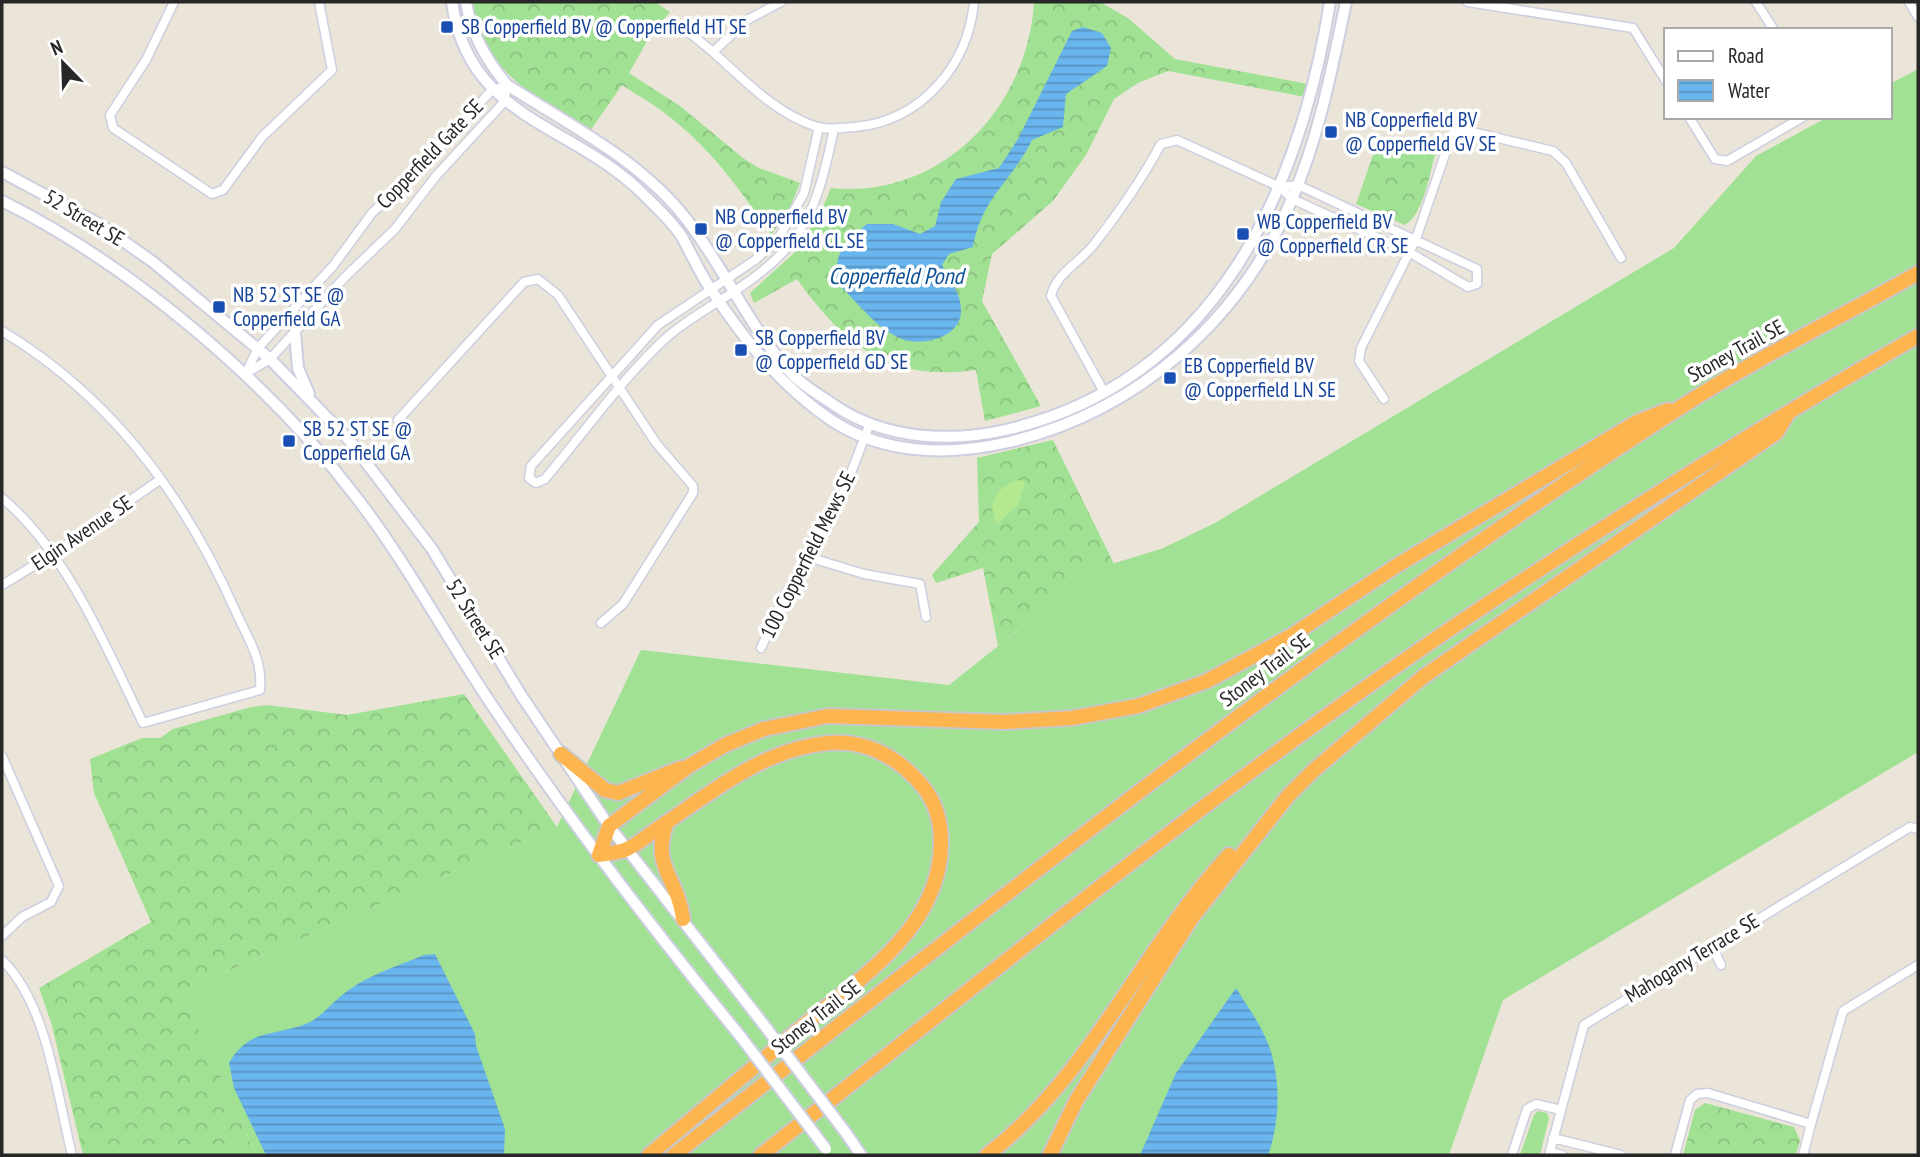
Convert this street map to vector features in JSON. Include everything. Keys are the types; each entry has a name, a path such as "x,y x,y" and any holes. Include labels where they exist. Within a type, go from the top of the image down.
{"highway":[{"name":"Stoney Trail SE","path":"674,1155 1196,748 1378,612 1686,404 1918,273"},
{"path":"761,1155 981,979 1267,761 1451,628 1791,408 1918,336"},
{"path":"598,855 609,826 690,766 725,745 764,729 828,716 1005,722 1072,719 1138,706 1207,681 1280,642 1396,566 1637,422 1686,404"},
{"path":"987,1155 1033,1117 1064,1082 1182,912 1224,861 1313,771 1423,677 1776,433 1791,408"},
{"path":"598,855 628,849 734,776 781,753 829,743 863,746 889,755 912,773 932,798 942,831 940,864 928,900 891,948 848,989 649,1155"},
{"path":"561,754 605,790 618,793 690,766"},
{"path":"1050,1155 1076,1101 1150,980 1191,919 1288,796"},
{"path":"667,822 659,848 661,859 681,904 683,919"}],"street":[{"path":"174,2 146,60 110,115 113,128 212,194 223,190 262,137 332,69 318,2"},
{"path":"452,2 461,40 491,90 504,102 639,190 680,234 710,288 773,373 834,422 865,437 929,452 967,450 1039,435 1111,404 1154,377 1184,353 1221,314 1252,274 1298,185 1319,120 1346,2"},
{"path":"466,2 474,36 507,85 624,160 661,191 688,220 757,329 796,377 838,407 870,423 921,436 986,435 1034,423 1104,392 1145,365 1211,305 1242,261 1280,187 1307,104 1330,2"},
{"path":"713,52 747,20 781,2"},
{"path":"680,25 765,99 787,114 819,127 834,129 868,126 906,112 932,93 958,60 971,27 974,2"},
{"path":"1468,2 1633,28 1664,78"},
{"path":"1756,2 1773,28"},
{"path":"1909,2 1918,17"},
{"name":"Copperfield Gate SE","path":"507,85 504,102 436,176 395,229 344,278 270,359 245,374 258,348 333,266 372,214 424,164 491,90 507,85"},
{"path":"1690,119 1716,159 1727,161 1800,119"},
{"path":"819,127 813,163 799,207 778,239 755,260 658,325 611,374 531,466 529,478 536,483 545,479 667,338 762,273 789,249 811,216 821,190 834,129"},
{"path":"1384,399 1359,361 1361,348 1416,239 1452,134 1464,130 1553,151 1566,163 1621,257"},
{"path":"1104,392 1051,296 1054,284 1093,247 1135,191 1161,144 1177,140 1280,187 1292,199 1409,253 1468,287 1478,284 1476,269 1416,239 1298,185 1280,187"},
{"path":"616,173 624,160"},
{"name":"52 Street SE","path":"2,172 121,239 201,299 258,348 312,400 378,476 432,549 609,826 862,1155"},
{"name":"52 Street SE","path":"2,201 75,244 176,314 245,374 309,438 357,498 497,713 598,855 648,923 741,1037 828,1152"},
{"path":"398,421 524,282 538,279 558,295 656,443 693,486 693,494 623,604 601,623"},
{"path":"1211,305 1221,314"},
{"path":"2,331 63,373 98,404 127,434 160,479 211,555 262,670 260,690 143,723 86,605 22,517 2,498"},
{"path":"295,332 298,368 312,400"},
{"name":"100 Copperfield Mews SE","path":"761,648 784,597 841,499 870,423"},
{"name":"Elgin Avenue SE","path":"2,585 51,555 160,479"},
{"path":"808,557 864,574 920,584 926,617"},
{"path":"2,756 29,823 59,886 51,902 22,917 2,936"},
{"name":"Mahogany Terrace SE","path":"1549,1154 1584,1025 1910,827 1918,829"},
{"path":"1712,946 1721,965"},
{"path":"2,960 27,991 47,1054 72,1155"},
{"path":"1803,1155 1843,1011 1918,965"},
{"path":"1675,1155 1690,1100 1697,1094 1708,1093 1811,1124"},
{"path":"1512,1155 1527,1109 1536,1104 1561,1110"},
{"path":"1553,1138 1621,1155"},
{"path":"1549,1154 1562,1155"}],"green space":[{"path":"471,2 655,2 670,12 664,19 664,28 654,29 629,73 680,106 743,158 759,168 800,183 789,210 771,235 739,190 703,147 657,107 622,85 590,131 532,94 514,80 486,46"},
{"path":"1034,2 1100,2 1128,18 1175,59 1308,84 1305,97 1168,71 1138,83 1114,99 1086,155 1053,201 992,254 982,301 1041,406 985,421 976,370 918,370 894,364 872,354 833,323 797,279 754,303 750,293 793,254 819,216 831,188 871,187 909,178 942,162 972,138 996,110 1015,77 1028,41"},
{"path":"1918,69 1918,752 1503,1000 1449,1155 256,1155 182,991 557,827 641,650 949,685 1095,569 1161,549 1215,523 1674,248 1756,156 1824,119 1892,119 1892,83"},
{"path":"1379,138 1435,155 1421,203 1405,225 1356,204"},
{"path":"1053,440 1114,564 1095,569 998,646 983,568 936,583 932,575 979,522 977,458"},
{"path":"1020,480 1025,483 1018,505 997,524 992,509 996,496 1005,486"},
{"path":"464,694 557,827 182,991 256,1155 83,1155 51,1022 39,988 151,922 94,793 90,759 142,738 160,738 173,729 251,707 267,705 347,715"},
{"path":"1705,1103 1794,1127 1800,1140 1796,1155 1683,1155 1695,1110"},
{"path":"1538,1111 1547,1113 1549,1118 1540,1155 1520,1155 1534,1115"}],"water":[{"name":"Copperfield Pond","path":"1083,27 1102,33 1111,48 1107,66 1066,94 1063,127 1032,140 990,202 977,230 973,247 949,254 942,265 957,292 960,319 955,327 940,338 920,342 892,334 836,282 837,262 842,248 867,224 893,224 920,234 935,226 941,202 956,179 999,168 1018,139 1072,31"},
{"path":"435,954 475,1034 476,1046 505,1129 504,1155 266,1155 234,1088 229,1063 237,1052 255,1038 308,1023 346,992 373,976 424,955"},
{"path":"1236,988 1266,1039 1276,1072 1277,1115 1268,1155 1140,1155 1176,1073"}],"place":[{"name":"SB Copperfield BV @ Copperfield HT SE","path":"447,27"},
{"name":"NB Copperfield BV @ Copperfield GV SE","path":"1331,132"},
{"name":"NB Copperfield BV @ Copperfield CL SE","path":"701,229"},
{"name":"WB Copperfield BV @ Copperfield CR SE","path":"1243,234"},
{"name":"NB 52 ST SE @ Copperfield GA","path":"219,307"},
{"name":"SB Copperfield BV @ Copperfield GD SE","path":"741,350"},
{"name":"EB Copperfield BV @ Copperfield LN SE","path":"1170,378"},
{"name":"SB 52 ST SE @ Copperfield GA","path":"289,441"}]}
